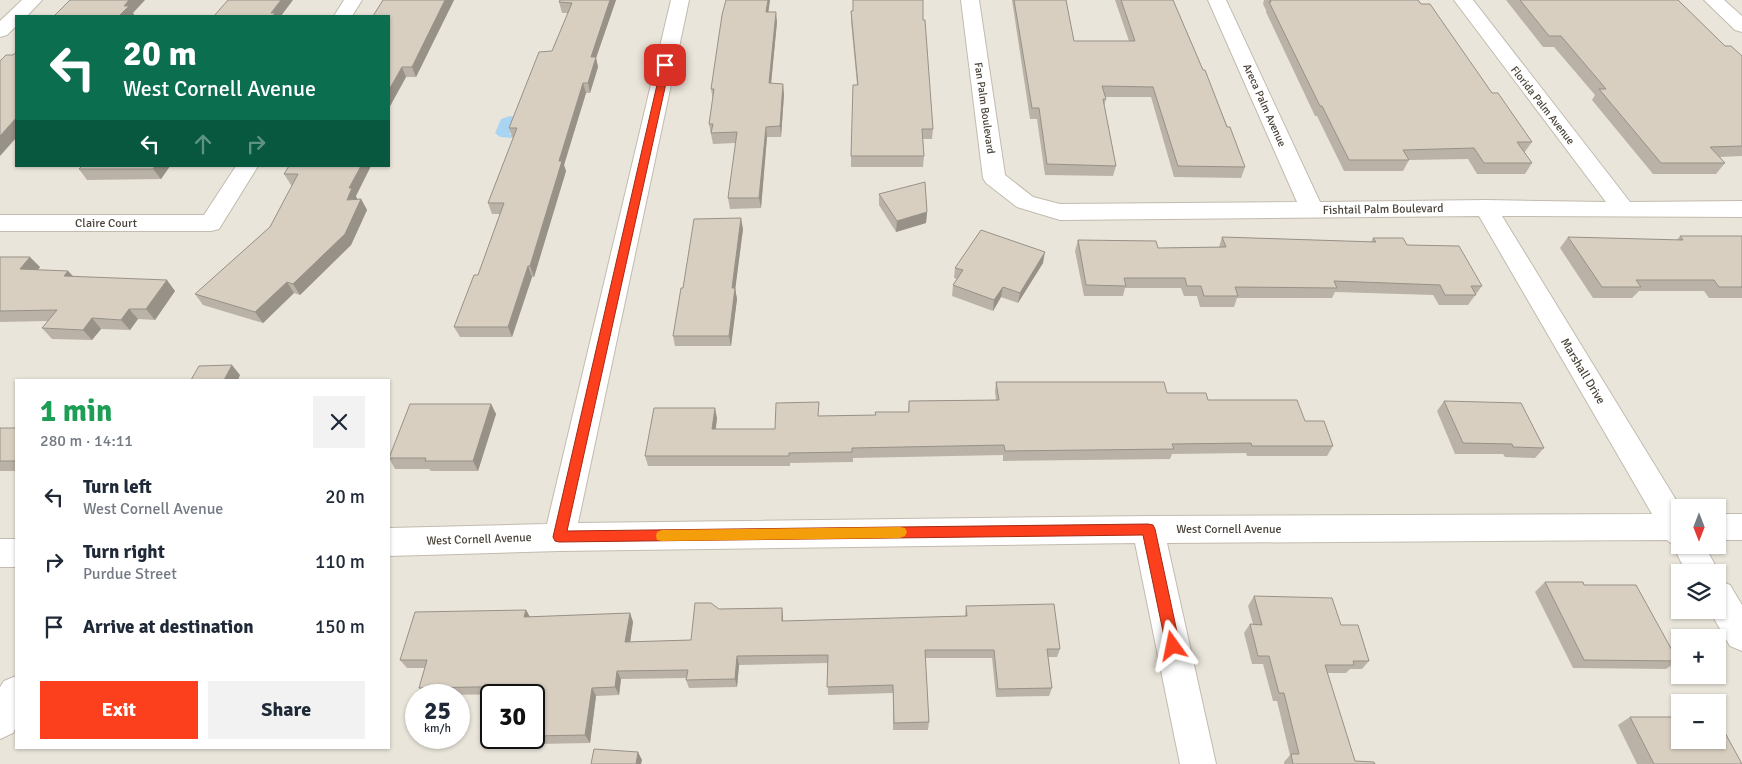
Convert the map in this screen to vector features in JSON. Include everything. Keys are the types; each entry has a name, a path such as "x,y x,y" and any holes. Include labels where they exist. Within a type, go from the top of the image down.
{"street":[{"path":"17,15 33,0"},
{"path":"344,15 354,0"},
{"path":"559,537 680,0"},
{"name":"Fan Palm Boulevard","path":"970,0 994,178 1025,202"},
{"name":"Areca Palm Avenue","path":"1217,0 1312,210"},
{"name":"Florida Palm Avenue","path":"1463,0 1624,210"},
{"path":"1713,0 1742,26"},
{"path":"0,31 15,17"},
{"name":"Claire Court","path":"0,223 211,223 247,167"},
{"name":"Fishtail Palm Boulevard","path":"1025,202 1060,212 1486,208 1742,209"},
{"name":"Marshall Drive","path":"1486,208 1671,518"},
{"path":"1726,527 1742,527"},
{"path":"1148,529 1198,764"},
{"name":"West Cornell Avenue","path":"390,542 559,537 1148,529 1671,533"},
{"path":"0,553 15,553"},
{"path":"1726,608 1742,635"},
{"path":"0,722 15,695"}],"shaded area":[{"path":"0,0 1742,0 1742,764 0,764"}],"water":[{"path":"510,116 515,117 513,131 509,134 513,135 512,138 500,137 495,133 501,119"}],"building":[{"path":"70,0 129,0 124,6 129,6 120,15 55,15"},
{"path":"228,0 281,0 271,13 275,13 274,15 215,15"},
{"path":"383,0 445,0 412,67 402,67 390,88 390,15 374,15"},
{"path":"560,0 610,0 591,57 596,57 588,83 583,83 559,161 562,161 530,266 528,266 508,327 454,327 474,275 478,275 504,203 488,203 517,128 509,128 539,52 552,51 572,3 559,2"},
{"path":"726,0 768,0 766,12 776,12 769,83 783,84 780,126 766,127 759,198 728,198 737,132 711,133 713,124 709,124 714,89 711,89"},
{"path":"853,0 923,0 923,20 925,20 933,129 922,129 924,156 851,156 853,85 858,85 851,11 853,11"},
{"path":"1014,0 1066,0 1074,41 1135,41 1121,0 1173,0 1203,70 1205,70 1227,127 1230,127 1245,167 1178,166 1153,87 1102,86 1106,99 1103,99 1116,166 1047,164 1039,108 1032,108"},
{"path":"1270,0 1418,0 1421,4 1430,4 1492,93 1498,93 1532,142 1517,142 1532,163 1484,163 1474,148 1403,150 1409,160 1349,160 1322,106 1320,106 1269,2 1271,2"},
{"path":"1520,0 1678,0 1725,46 1731,46 1742,56 1742,146 1710,147 1725,163 1661,163 1599,89 1606,89 1561,36 1549,36"},
{"path":"15,53 15,119 0,136 0,61 6,55 13,55"},
{"path":"81,167 154,167 153,169 79,169"},
{"path":"288,167 360,167 349,188 352,188 347,200 361,199 345,234 293,284 287,282 255,312 195,294 270,227 298,174 284,174"},
{"path":"925,182 927,212 897,221 879,194"},
{"path":"741,218 732,288 735,288 729,336 673,336 694,219"},
{"path":"981,230 1045,252 1020,293 1003,287 994,300 953,285 963,270 955,268"},
{"path":"1680,236 1742,236 1742,287 1719,287 1714,280 1636,280 1641,287 1602,287 1568,237 1683,240"},
{"path":"1222,237 1376,242 1373,238 1403,238 1407,245 1459,246 1482,286 1471,286 1476,295 1445,295 1440,285 1334,281 1337,288 1235,287 1238,296 1204,296 1201,286 1187,286 1185,278 1124,278 1126,286 1086,285 1078,240 1156,241 1158,248 1226,247"},
{"path":"0,257 30,257 20,269 68,271 64,276 167,280 146,309 129,309 121,320 92,318 83,330 42,328 57,310 0,311"},
{"path":"232,365 225,379 192,379 199,366"},
{"path":"996,382 1164,382 1167,393 1206,393 1208,400 1297,400 1305,421 1324,421 1333,446 1252,446 1251,443 1172,444 1174,449 1005,451 1004,445 852,448 852,452 789,453 789,456 645,456 654,408 715,408 712,429 775,429 776,403 819,402 818,416 876,415 875,412 909,412 909,401 999,400"},
{"path":"1444,401 1521,403 1544,448 1513,447 1512,444 1463,443"},
{"path":"410,404 491,404 473,461 425,461 426,458 390,458"},
{"path":"0,428 15,428 15,461 0,461"},
{"path":"1545,582 1583,582 1584,585 1636,585 1671,648 1671,661 1584,660"},
{"path":"1254,596 1332,598 1341,625 1358,625 1369,661 1353,661 1354,665 1325,665 1355,761 1374,762 1375,764 1293,764 1291,754 1299,754 1284,693 1279,693 1269,656 1258,656 1250,624 1262,625"},
{"path":"695,603 711,603 719,609 782,608 782,621 967,616 966,606 1054,604 1060,649 1047,649 1052,688 998,689 994,650 925,650 929,722 894,723 893,685 827,687 828,655 737,656 735,679 686,680 688,670 617,671 615,687 592,688 585,735 545,736 545,684 480,684 480,687 470,687 470,684 420,684 427,660 400,660 415,612 526,610 524,617 630,613 625,642 691,640"},
{"path":"1630,717 1671,717 1671,749 1726,749 1726,735 1742,764 1654,764"},
{"path":"594,749 638,752 636,764 591,764"}],"slow traffic":[{"path":"662,536 900,532"}],"route":[{"path":"665,65 559,537 1148,529 1173,646"}]}
